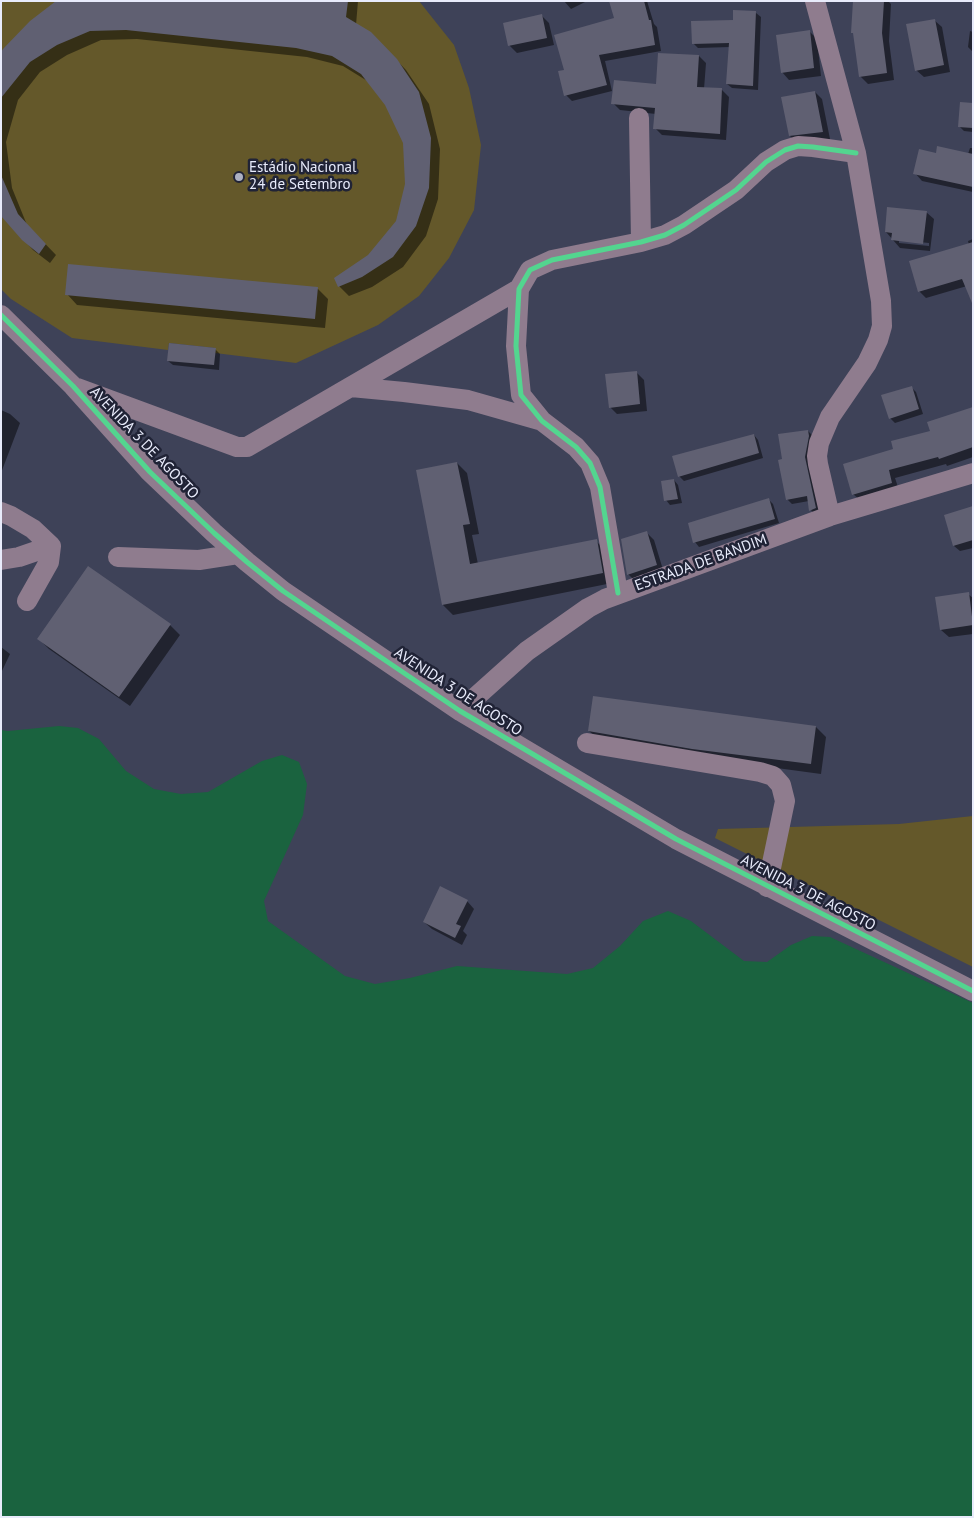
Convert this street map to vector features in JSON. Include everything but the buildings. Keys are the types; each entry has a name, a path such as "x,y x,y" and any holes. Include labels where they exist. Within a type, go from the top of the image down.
{"street":[{"path":"815,1 856,153 881,300 882,326 878,340 867,363 830,417 819,443 818,464 830,516"},
{"path":"639,118 641,242"},
{"path":"73,386 237,447 247,447 519,288 530,270 552,260 641,242 665,235 684,225 736,190 766,162 785,150 798,146 856,153"},
{"path":"519,288 516,346 520,395 542,421 576,447 590,463 600,487 618,593"},
{"name":"AVENIDA 3 DE AGOSTO","path":"1,315 73,386 150,472 214,533 283,591 460,711 676,839 973,991"},
{"path":"351,387 468,400 542,421"},
{"name":"ESTRADA DE BANDIM","path":"460,711 526,651 588,608 618,593 830,516 973,473"},
{"path":"1,512 33,529 51,546"},
{"path":"1,560 20,557 51,546"},
{"path":"27,601 49,562 51,546"},
{"path":"118,557 198,560 238,554"},
{"path":"587,743 760,772 773,776 781,785 785,801 768,887"}],"shaded area":[{"name":"Estádio Nacional 24 de Setembro","path":"1,1 419,1 454,45 469,88 481,145 474,210 449,258 419,296 378,325 296,363 215,353 215,348 169,343 168,350 72,338 11,299 1,289"},
{"path":"59,726 78,728 99,739 126,771 154,789 181,794 208,792 262,761 282,755 299,762 307,784 303,815 264,901 268,921 345,976 375,984 410,978 457,966 567,974 593,968 620,946 643,921 668,911 691,921 744,961 767,962 791,945 812,936 830,937 973,1003 973,1517 1,1517 1,730"},
{"path":"973,816 973,967 715,838 718,829 899,824"}],"cycle path":[{"path":"618,593 600,487 590,463 576,447 542,421 521,395 516,346 519,289 530,270 552,260 641,242 665,235 684,225 736,190 766,162 785,150 798,146 856,153"},
{"path":"1,315 73,386 150,472 214,533 283,591 460,711 676,839 973,991"}],"place":[{"name":"Estádio Nacional 24 de Setembro","path":"239,177"}]}
